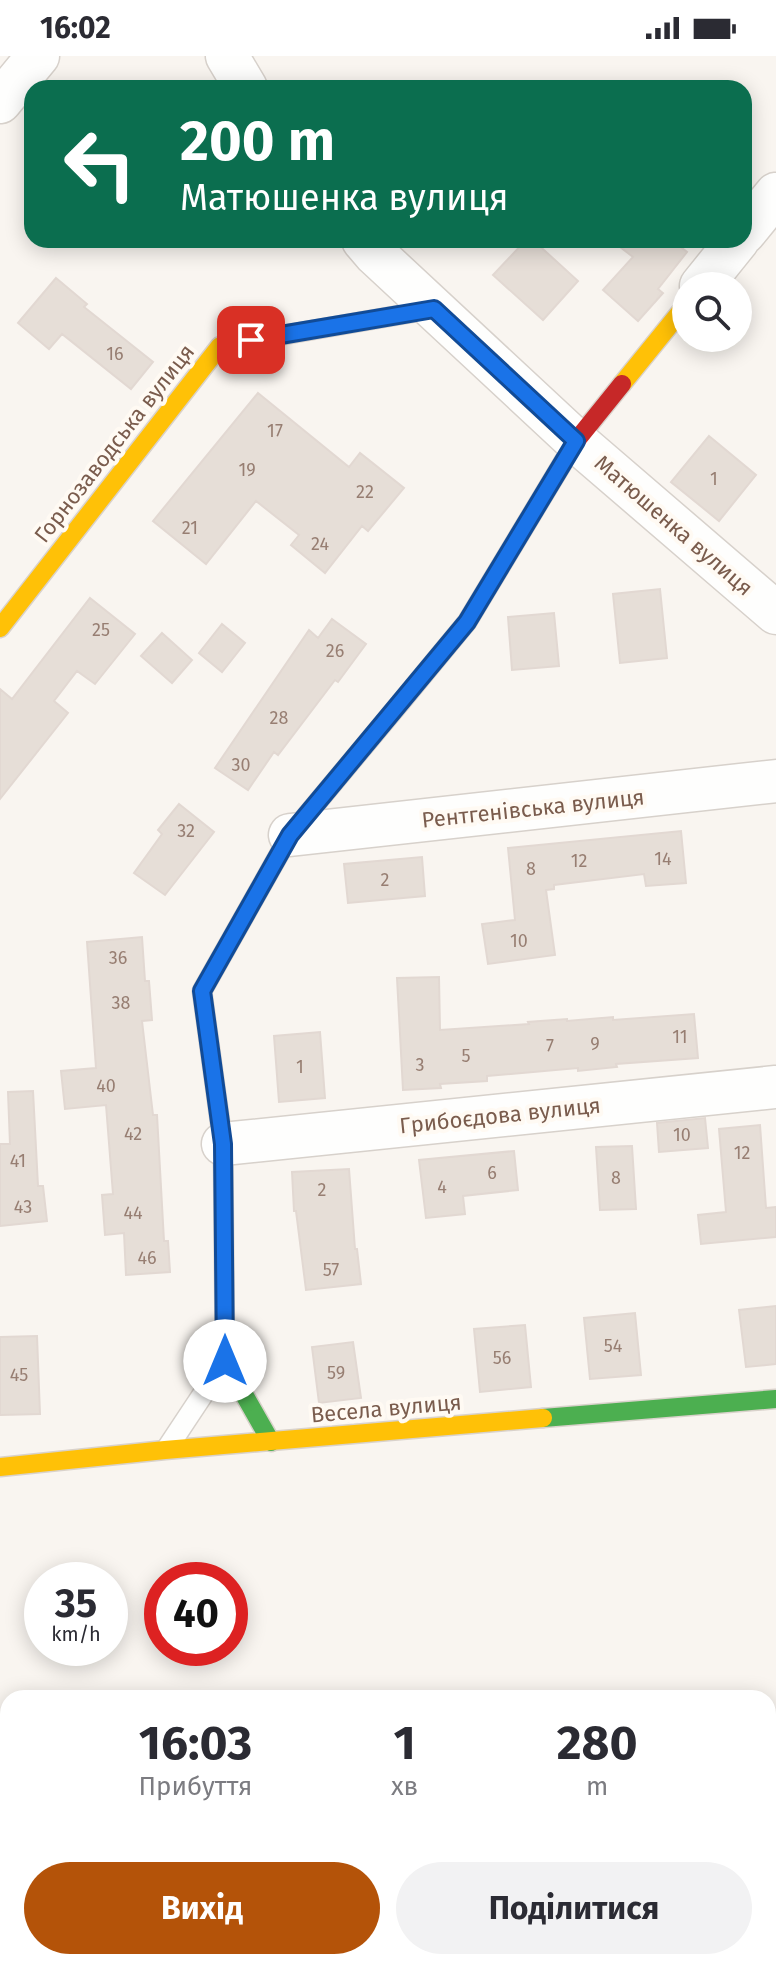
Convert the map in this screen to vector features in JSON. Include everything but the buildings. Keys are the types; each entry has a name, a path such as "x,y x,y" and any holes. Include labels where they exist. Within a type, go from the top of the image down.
{"street":[{"path":"0,102 38,56"},
{"path":"227,56 241,80"},
{"path":"752,223 776,194"},
{"name":"Матюшенка вулиця","path":"370,248 576,441 776,613"},
{"path":"712,272 732,248"},
{"name":"Горнозаводська вулиця","path":"0,628 220,346 434,309"},
{"path":"271,1442 225,1361 223,1144 202,991 290,835 467,622 576,441 672,322"},
{"name":"Рентгенівська вулиця","path":"290,835 776,781"},
{"name":"Грибоєдова вулиця","path":"223,1144 776,1087"},
{"name":"Весела вулиця","path":"0,1467 165,1450 776,1399"}],"lane":[{"path":"165,1450 225,1361"}],"traffic: fast":[{"path":"271,1442 225,1361 223,1144 202,991 290,835 401,702"},
{"path":"543,1418 776,1399"}],"traffic: slow":[{"path":"0,628 220,346 434,309"},
{"path":"622,384 672,322"},
{"path":"0,1467 543,1418"}],"traffic: jam":[{"path":"401,702 467,622 576,441 622,384"}],"route":[{"path":"225,1361 223,1144 202,991 290,835 467,622 576,441 434,309 251,340"}]}
